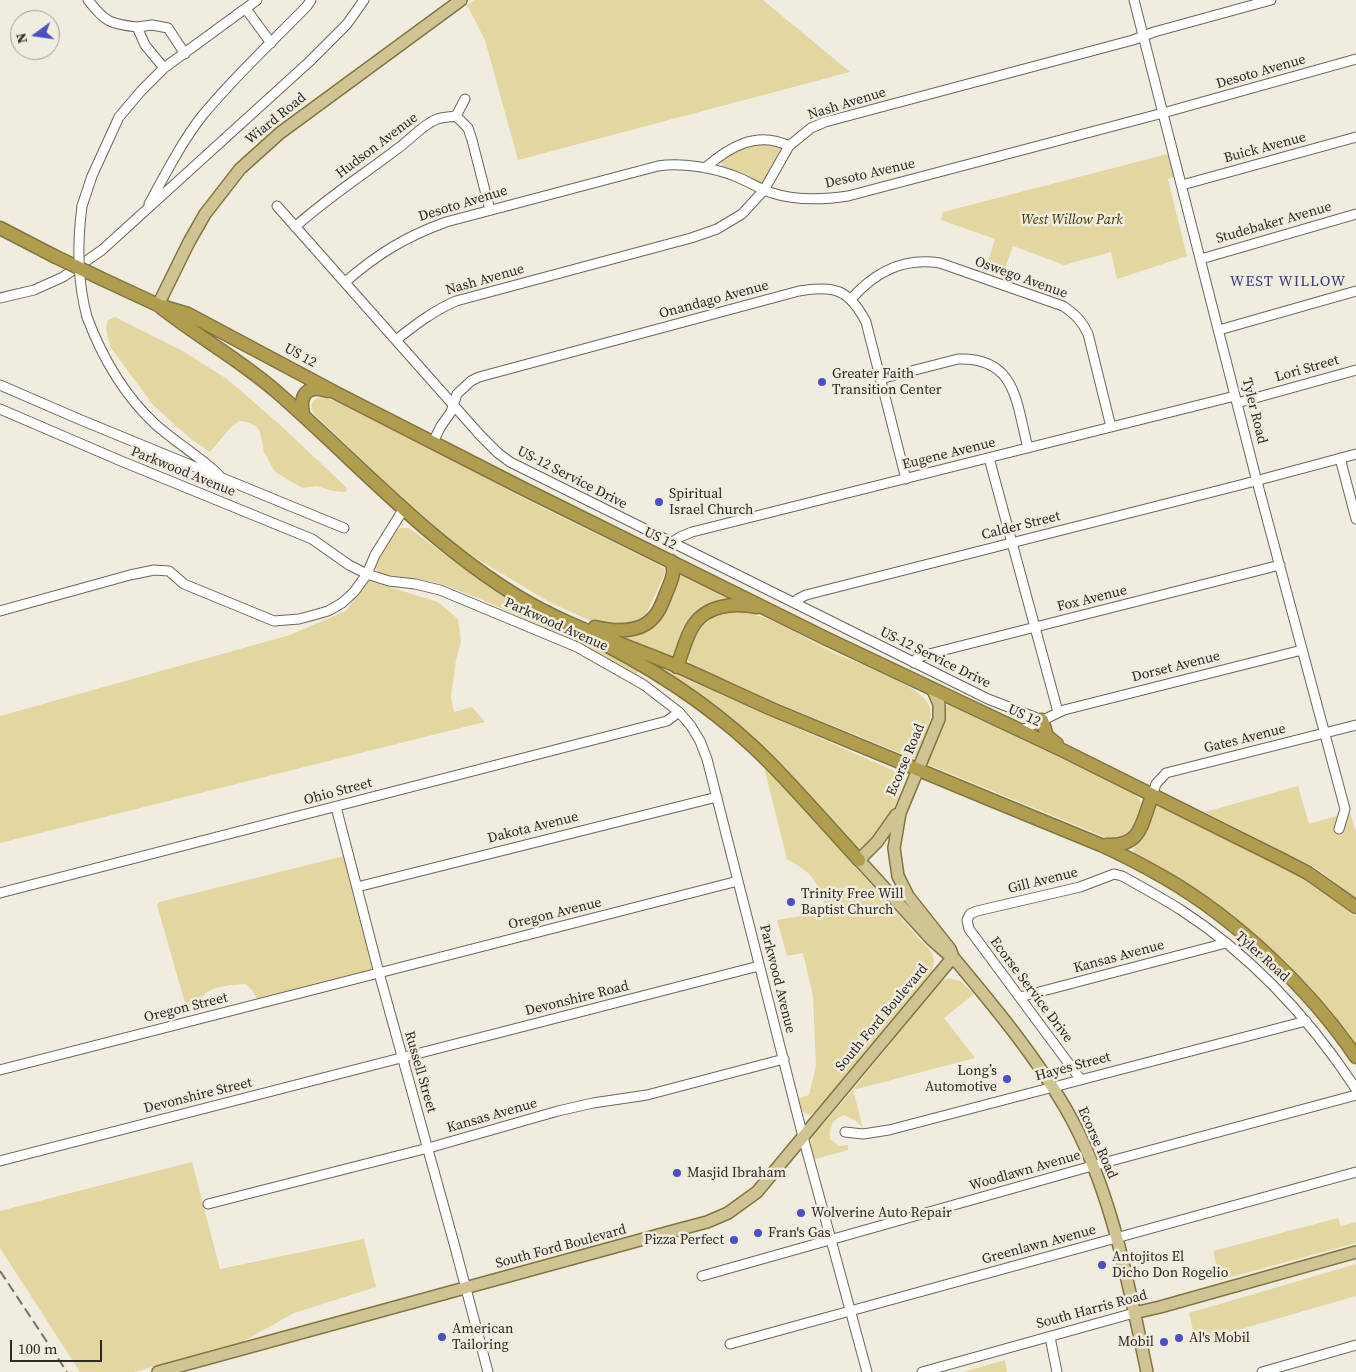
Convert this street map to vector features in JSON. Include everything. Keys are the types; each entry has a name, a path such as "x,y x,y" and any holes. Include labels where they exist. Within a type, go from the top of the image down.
{"highway":[{"name":"US 12","path":"0,228 102,279 158,304 188,314 338,394 671,561 1288,862 1327,886 1356,907"},
{"name":"US 12","path":"158,304 174,318 215,344 258,376 302,414 403,510 486,575 520,598 543,610 774,710 1101,845 1167,879 1213,911 1254,945 1316,1006 1356,1057"},
{"path":"302,414 302,400 310,390 321,388 338,394"},
{"path":"543,610 611,630 626,630 641,626 656,614 661,605 674,573 671,561"},
{"path":"677,667 690,630 704,612 736,605 751,606 774,612"},
{"path":"543,610 670,683 726,724 770,764 859,860"},
{"path":"1045,719 1044,730 1048,739 1128,780 1133,786"},
{"path":"1101,845 1118,846 1131,841 1139,830 1152,796"}],"main road":[{"name":"Wiard Road","path":"158,304 205,214 240,168 280,133 461,0"},
{"name":"Ecorse Road","path":"933,690 939,704 939,719 900,812 894,848 898,876 908,896 939,934 950,949 953,957 1028,1052 1066,1110 1092,1166 1117,1237 1147,1372"},
{"name":"Ecorse Road","path":"900,812 877,842 859,860 945,954 953,957"},
{"name":"South Ford Boulevard","path":"158,1372 673,1232 707,1222 728,1213 757,1192 953,957"},
{"name":"South Harris Road","path":"1134,1313 1356,1252"}],"street":[{"path":"88,0 100,15 115,24 136,27 152,25 168,28 185,54"},
{"path":"223,479 205,462 155,424 126,392 101,352 87,317 82,292 78,241 82,206 92,176 119,116 141,90 164,68 257,0"},
{"path":"145,211 175,156 201,117 238,75 311,0"},
{"path":"0,298 34,290 63,277 102,250 329,44 347,24 364,0"},
{"name":"Tyler Road","path":"1134,0 1257,481 1345,811 1339,828"},
{"name":"Nash Avenue","path":"396,340 424,318 456,301 706,234 732,221 742,214 764,190 789,146 812,128 826,122 1271,0"},
{"path":"246,8 271,43"},
{"path":"136,27 145,45 164,68"},
{"name":"Desoto Avenue","path":"346,282 376,256 418,232 490,210 664,165 705,168 729,174 772,193 805,200 825,200 848,196 1163,114 1356,59"},
{"path":"465,99 456,116 468,128 490,210"},
{"name":"Hudson Avenue","path":"295,227 317,207 398,149 426,126 437,120 456,116"},
{"name":"Buick Avenue","path":"1182,185 1356,137"},
{"path":"705,168 726,151 737,145 752,141 768,140 783,142 789,146"},
{"name":"US-12 Service Drive","path":"277,206 488,444 510,462 988,699 1045,719"},
{"name":"Studebaker Avenue","path":"1201,259 1356,214"},
{"name":"Oswego Avenue","path":"851,299 865,284 885,270 905,263 928,261 940,263 1063,306 1074,313 1082,322 1088,334 1111,427"},
{"name":"Onandago Avenue","path":"433,442 451,412 457,394 464,387 479,378 799,291 827,288 839,291 851,299"},
{"path":"1219,330 1356,291"},
{"path":"851,299 866,322 906,479"},
{"path":"880,379 958,359 970,359 989,363 1001,371 1011,386 1028,448"},
{"name":"Lori Street","path":"1236,399 1356,370"},
{"path":"0,385 344,528"},
{"name":"Eugene Avenue","path":"671,543 692,532 1111,427 1236,399"},
{"name":"Parkwood Avenue","path":"0,409 312,539 349,565 367,574 389,581 415,584 440,590 577,647 611,665 644,686 679,712 691,726 700,741 717,797 802,1137 867,1372"},
{"name":"Calder Street","path":"795,603 798,598 806,595 1257,481 1356,454"},
{"path":"989,458 1058,712"},
{"path":"1340,458 1356,519"},
{"path":"0,611 154,570 169,571 184,584 274,621 314,615 328,611 342,603 354,592 367,574 375,555 403,510"},
{"name":"Fox Avenue","path":"914,663 920,656 1280,565"},
{"name":"Dorset Avenue","path":"1045,719 1058,712 1302,650"},
{"name":"Ohio Street","path":"0,893 667,721 679,712"},
{"path":"1020,731 1045,719"},
{"name":"Gates Avenue","path":"1152,796 1160,777 1172,772 1356,725"},
{"name":"Dakota Avenue","path":"357,887 717,797"},
{"name":"Russell Street","path":"336,807 379,973 488,1372"},
{"name":"Gill Avenue","path":"970,914 1080,887 1114,874 1122,876"},
{"name":"Tyler Road","path":"1122,876 1181,910 1226,943 1280,991 1328,1048 1356,1089"},
{"name":"Oregon Avenue","path":"379,973 738,881"},
{"name":"Ecorse Service Drive","path":"970,914 967,920 969,929 1081,1080"},
{"name":"Kansas Avenue","path":"1020,997 1226,943"},
{"name":"Devonshire Road","path":"402,1058 759,966"},
{"name":"Oregon Street","path":"0,1070 379,973"},
{"name":"Hayes Street","path":"845,1132 863,1134 888,1130 1306,1021"},
{"name":"Devonshire Street","path":"0,1161 402,1058"},
{"name":"Kansas Avenue","path":"208,1204 427,1148 558,1111 593,1103 647,1095 784,1059"},
{"name":"Woodlawn Avenue","path":"702,1276 1092,1166 1356,1095"},
{"name":"Greenlawn Avenue","path":"730,1344 1356,1172"},
{"name":"South Harris Road","path":"922,1372 1134,1313"},
{"path":"1050,1337 1057,1372"},
{"path":"1262,1372 1356,1345"}],"green space":[{"path":"475,0 763,0 850,72 518,160 485,40 467,5"},
{"path":"758,144 780,146 780,151 764,182 760,183 723,166 720,162 731,152"},
{"name":"West Willow Park","path":"1168,154 1175,177 1168,179 1187,256 1117,279 1111,252 1064,265 1013,246 1003,274 986,268 995,239 941,220 943,212"},
{"path":"115,317 183,351 227,379 278,423 347,488 346,492 333,491 317,486 302,488 275,472 264,452 260,432 256,426 247,422 239,421 231,427 210,452 191,439 153,405 111,348 106,326 108,320"},
{"path":"321,397 335,401 437,451 519,496 659,565 664,569 665,573 646,614 635,621 616,625 593,622 551,603 464,551 407,503 314,414 312,403 315,399"},
{"path":"400,528 409,528 500,594 528,611 639,668 636,677 541,627 468,594 419,579 379,573 375,564 392,535"},
{"path":"680,573 737,599 722,601 699,610 688,626 675,660 619,636 663,610"},
{"path":"367,580 438,602 458,619 461,642 456,660 451,697 454,712 472,707 485,722 0,843 0,716 290,635 346,611"},
{"path":"738,612 764,618 789,628 836,654 901,682 923,697 931,711 929,725 915,759 693,667 688,660 688,655 704,625 714,617"},
{"path":"654,665 892,770 898,779 900,790 891,813 859,853 680,682"},
{"path":"947,704 1132,792 1140,800 1141,811 1129,838 1112,840 927,764 944,725"},
{"path":"763,763 932,953 934,962 931,972 816,1111 809,1115 802,1111 797,1099 809,1095 816,1066 813,996 803,953 787,956 777,920 819,913 820,907 825,906 812,877 787,859"},
{"path":"1298,786 1309,824 1350,812 1356,833 1356,899 1316,868 1205,812"},
{"path":"1155,804 1306,879 1338,901 1356,917 1356,1047 1331,1014 1173,877 1134,853 1133,849 1139,843"},
{"path":"344,856 373,971 258,1000 246,984 222,986 207,992 190,1006 185,1003 157,905 159,902"},
{"path":"948,978 960,981 974,994 944,1018 975,1058 853,1090 939,983"},
{"path":"853,1090 863,1128 856,1121 844,1115 840,1117 832,1124 830,1139 839,1146 848,1145 848,1150 812,1160 810,1147 812,1137"},
{"path":"192,1162 220,1269 364,1239 376,1287 294,1313 240,1343 134,1372 80,1372 0,1248 0,1211"},
{"path":"1338,1218 1341,1226 1356,1222 1356,1243 1220,1280 1213,1251"},
{"path":"1356,1264 1356,1296 1196,1342 1189,1313"},
{"path":"1005,1360 1007,1372 963,1372"}],"railway":[{"path":"0,1271 67,1372"}],"place":[{"name":"Greater Faith Transition Center","path":"822,382"},
{"name":"Spiritual Israel Church","path":"659,502"},
{"name":"Trinity Free Will Baptist Church","path":"791,902"},
{"name":"Long’s Automotive","path":"1007,1079"},
{"name":"Masjid Ibraham","path":"677,1173"},
{"name":"Wolverine Auto Repair","path":"801,1213"},
{"name":"Fran's Gas","path":"758,1233"},
{"name":"Pizza Perfect","path":"734,1240"},
{"name":"Antojitos El Dicho Don Rogelio","path":"1102,1265"},
{"name":"American Tailoring","path":"442,1337"},
{"name":"Al's Mobil","path":"1179,1338"},
{"name":"Mobil","path":"1164,1342"}],"district":[{"name":"WEST WILLOW","path":"1288,282"}]}
